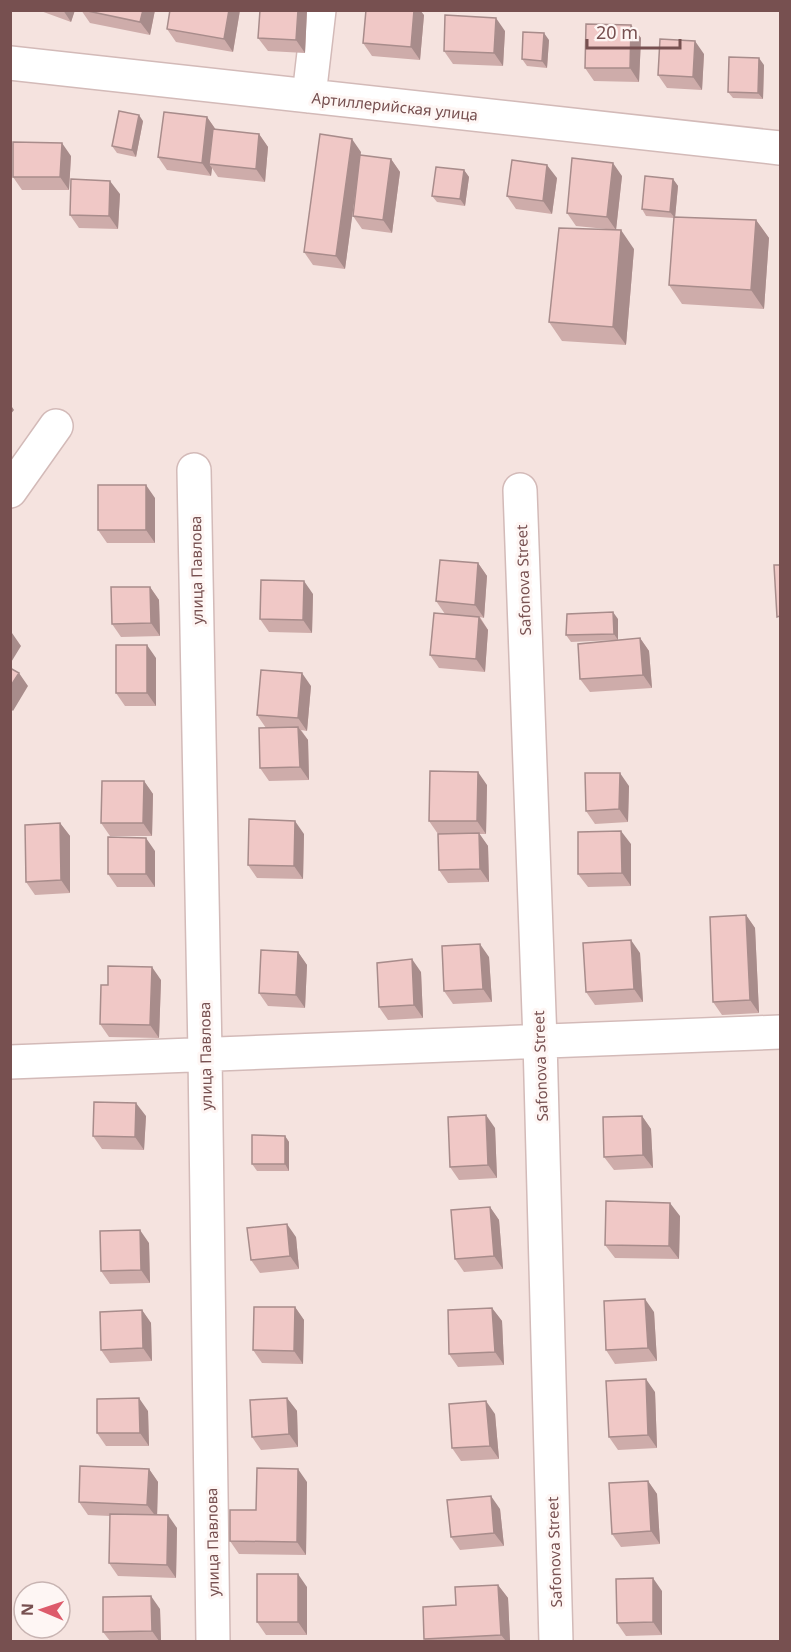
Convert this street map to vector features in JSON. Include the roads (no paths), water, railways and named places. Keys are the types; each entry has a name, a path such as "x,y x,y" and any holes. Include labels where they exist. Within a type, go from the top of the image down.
{"street":[{"path":"309,96 319,10"},
{"name":"Артиллерийская улица","path":"10,63 780,148"},
{"path":"10,491 56,426"},
{"name":"улица Павлова","path":"194,470 206,1054 213,1641"},
{"name":"Safonova Street","path":"520,490 540,1041 556,1641"},
{"path":"10,1062 780,1032"}]}
